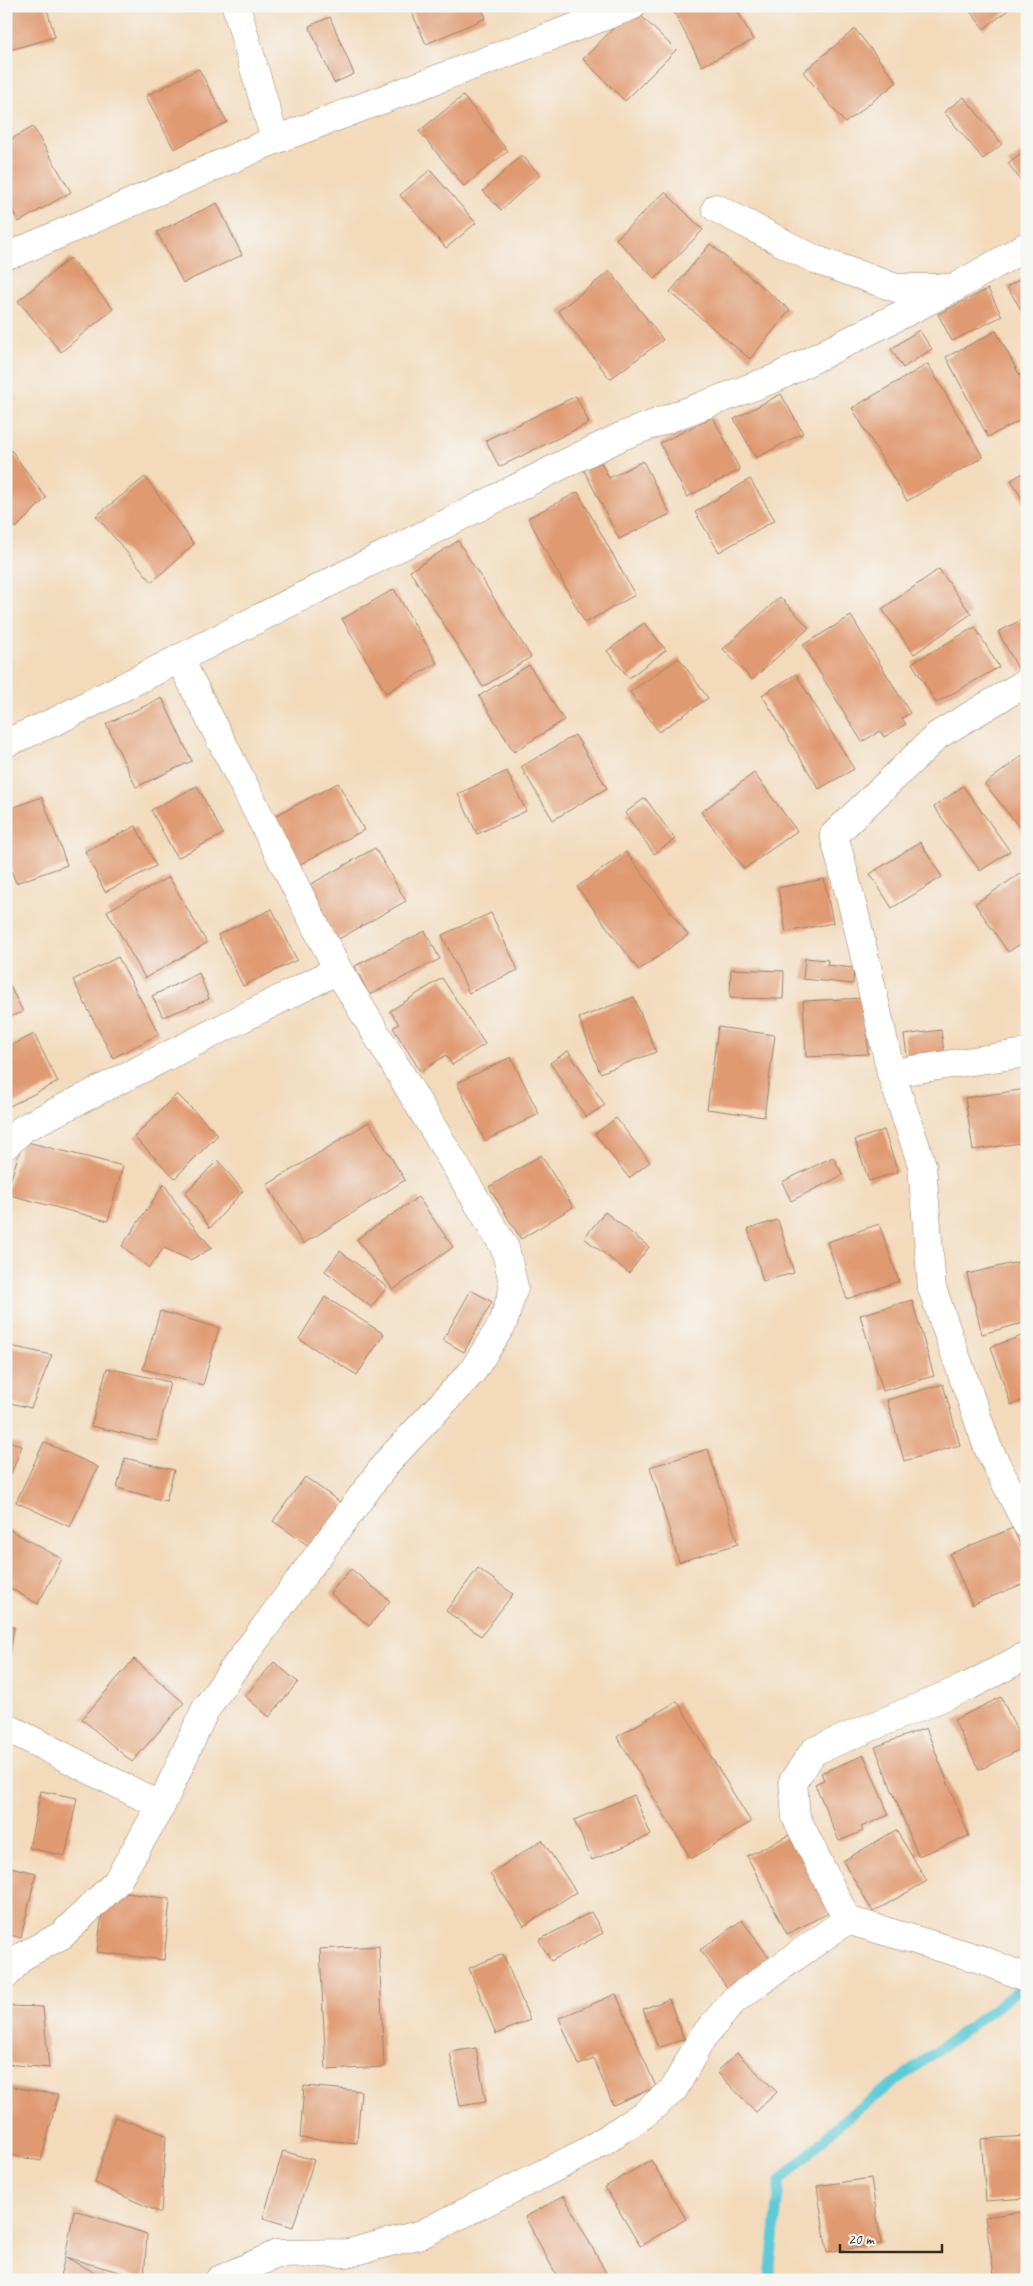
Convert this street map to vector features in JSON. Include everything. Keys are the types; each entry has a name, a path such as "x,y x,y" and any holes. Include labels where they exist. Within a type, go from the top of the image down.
{"street":[{"path":"236,6 275,140"},
{"path":"6,255 18,252 275,140 632,6"},
{"path":"716,208 814,259 896,288 954,288"},
{"path":"6,743 56,721 622,436 776,378 954,288 1027,246"},
{"path":"6,1975 21,1957 62,1935 116,1883 162,1806 210,1703 388,1461 472,1372 503,1323 514,1288 505,1248 338,970 179,658"},
{"path":"1027,682 938,735 834,835 857,923 891,1073 922,1165 932,1288 988,1448 1027,1526"},
{"path":"6,1145 24,1128 338,970"},
{"path":"891,1073 1027,1053"},
{"path":"1027,1654 969,1686 814,1750 793,1781 796,1817 847,1920 980,1959 1027,1978"},
{"path":"6,1727 162,1806"},
{"path":"219,2280 277,2254 348,2253 422,2234 588,2151 643,2115 674,2090 702,2038 734,2000 847,1920"}],"building":[{"path":"6,6 46,6 55,37 6,51"},
{"path":"409,6 481,6 486,18 426,44"},
{"path":"671,6 735,6 753,40 702,66"},
{"path":"966,6 1013,6 984,29"},
{"path":"633,8 676,50 625,101 583,59"},
{"path":"330,17 354,74 334,83 309,26"},
{"path":"855,29 897,82 845,123 803,72"},
{"path":"199,69 227,122 174,149 146,96"},
{"path":"463,96 508,151 464,186 419,131"},
{"path":"964,97 1002,144 983,159 944,112"},
{"path":"33,127 71,192 19,222 6,200 6,142"},
{"path":"1027,149 1027,189 1008,163"},
{"path":"522,155 540,175 501,210 483,191"},
{"path":"430,170 476,223 446,248 400,195"},
{"path":"665,192 703,230 655,279 616,239"},
{"path":"217,203 242,255 183,283 157,232"},
{"path":"710,244 790,310 750,359 670,292"},
{"path":"70,258 113,309 61,352 18,301"},
{"path":"610,271 663,340 610,379 558,311"},
{"path":"1027,275 1027,319 1007,287"},
{"path":"988,289 1002,316 952,341 938,314"},
{"path":"919,330 932,349 903,368 891,349"},
{"path":"996,331 1027,389 1027,417 988,437 946,357"},
{"path":"928,364 983,457 907,501 852,408"},
{"path":"781,394 803,433 756,458 734,419"},
{"path":"576,396 589,423 499,467 486,440"},
{"path":"713,417 740,470 687,497 660,443"},
{"path":"11,450 46,498 16,528 6,516 6,454"},
{"path":"643,461 670,514 619,539 584,470 601,462 609,478"},
{"path":"1027,471 1027,508 1011,480"},
{"path":"145,477 194,544 152,582 96,516"},
{"path":"750,479 775,520 719,552 695,512"},
{"path":"578,492 635,595 585,623 528,518"},
{"path":"458,541 531,657 483,687 410,571"},
{"path":"939,569 971,614 914,654 882,609"},
{"path":"394,589 437,663 386,693 342,619"},
{"path":"780,597 809,628 752,680 723,649"},
{"path":"851,616 910,713 902,718 906,724 884,737 880,731 862,742 803,645"},
{"path":"1027,617 1027,668 1020,672 998,632"},
{"path":"644,623 666,650 629,678 607,651"},
{"path":"975,627 999,667 936,703 912,663"},
{"path":"679,658 708,698 659,732 630,692"},
{"path":"529,665 564,720 514,752 479,696"},
{"path":"796,674 854,769 819,789 762,695"},
{"path":"162,698 192,761 136,787 106,724"},
{"path":"575,735 607,788 553,820 521,767"},
{"path":"1027,752 1027,837 985,784"},
{"path":"507,771 526,811 477,834 458,794"},
{"path":"754,773 797,831 744,869 701,812"},
{"path":"338,783 364,830 295,867 269,819"},
{"path":"197,786 223,834 177,858 151,810"},
{"path":"963,786 1010,851 980,871 934,807"},
{"path":"42,797 67,865 16,883 6,857 6,810"},
{"path":"645,798 675,839 654,854 625,813"},
{"path":"136,826 156,866 105,892 85,851"},
{"path":"920,842 942,877 892,908 870,874"},
{"path":"375,848 406,901 337,940 306,887"},
{"path":"626,852 688,935 639,970 577,887"},
{"path":"1024,871 1027,876 1027,940 1008,952 975,904"},
{"path":"169,877 207,943 145,978 107,911"},
{"path":"824,879 833,923 786,932 778,888"},
{"path":"272,909 297,960 243,986 218,935"},
{"path":"491,913 518,970 469,993 442,935"},
{"path":"425,931 440,959 369,995 355,966"},
{"path":"118,957 159,1034 113,1058 73,980"},
{"path":"805,958 828,960 827,965 854,968 853,984 803,979"},
{"path":"731,969 784,971 783,999 730,998"},
{"path":"199,973 209,999 163,1017 152,996"},
{"path":"6,978 23,1012 6,1018"},
{"path":"442,978 485,1044 452,1065 446,1055 421,1072 393,1028 399,1024 390,1011"},
{"path":"634,997 656,1052 600,1073 579,1018"},
{"path":"865,998 868,1054 806,1057 803,1001"},
{"path":"718,1027 775,1035 764,1117 707,1109"},
{"path":"941,1030 945,1057 908,1062 904,1035"},
{"path":"34,1034 58,1082 6,1108 6,1048"},
{"path":"568,1051 605,1105 586,1117 550,1063"},
{"path":"511,1057 539,1114 485,1141 457,1083"},
{"path":"1027,1089 1027,1142 973,1150 965,1098"},
{"path":"177,1094 218,1135 175,1178 134,1137"},
{"path":"616,1118 650,1162 629,1178 595,1134"},
{"path":"369,1122 405,1180 303,1244 267,1185"},
{"path":"884,1130 898,1172 869,1181 855,1140"},
{"path":"23,1141 123,1166 108,1221 6,1194"},
{"path":"541,1155 573,1207 521,1239 489,1187"},
{"path":"833,1157 843,1175 791,1201 782,1182"},
{"path":"218,1160 243,1191 210,1228 185,1193"},
{"path":"164,1184 184,1215 212,1248 190,1260 164,1248 149,1268 122,1246"},
{"path":"418,1197 453,1247 393,1290 357,1239"},
{"path":"605,1212 649,1247 629,1273 584,1238"},
{"path":"778,1220 794,1273 763,1281 748,1229"},
{"path":"879,1224 899,1281 847,1299 827,1242"},
{"path":"340,1251 387,1287 371,1307 325,1271"},
{"path":"1022,1261 1027,1279 1027,1322 982,1334 967,1274"},
{"path":"471,1290 492,1302 464,1352 443,1340"},
{"path":"325,1297 384,1334 357,1375 299,1339"},
{"path":"912,1300 934,1376 883,1391 860,1315"},
{"path":"160,1311 219,1328 203,1385 143,1369"},
{"path":"1027,1334 1027,1399 1011,1405 991,1347"},
{"path":"6,1345 52,1355 31,1408 6,1402"},
{"path":"107,1368 170,1382 157,1441 91,1426"},
{"path":"943,1384 960,1445 904,1461 887,1400"},
{"path":"6,1440 22,1446 6,1487"},
{"path":"44,1442 98,1467 70,1527 16,1502"},
{"path":"708,1449 738,1544 679,1562 650,1467"},
{"path":"125,1458 174,1470 166,1501 117,1488"},
{"path":"305,1477 347,1507 316,1551 273,1521"},
{"path":"1013,1528 1027,1560 1027,1582 972,1605 950,1554"},
{"path":"8,1529 62,1559 38,1604 6,1586"},
{"path":"478,1568 513,1594 481,1636 446,1611"},
{"path":"351,1569 390,1601 369,1626 330,1593"},
{"path":"6,1626 14,1627 8,1669 6,1668"},
{"path":"134,1659 184,1703 132,1762 82,1719"},
{"path":"274,1662 298,1682 269,1717 245,1696"},
{"path":"1001,1697 1025,1747 979,1770 954,1720"},
{"path":"677,1701 751,1822 691,1859 617,1737"},
{"path":"926,1728 969,1836 918,1856 875,1747"},
{"path":"864,1755 889,1815 861,1827 863,1831 839,1841 815,1784 824,1780 821,1773"},
{"path":"41,1791 77,1798 65,1856 29,1848"},
{"path":"634,1795 651,1835 592,1860 574,1820"},
{"path":"896,1830 927,1881 873,1912 843,1861"},
{"path":"791,1834 831,1912 787,1934 747,1856"},
{"path":"542,1840 576,1892 524,1926 490,1874"},
{"path":"6,1866 36,1873 21,1938 6,1934"},
{"path":"105,1890 170,1899 164,1960 97,1952"},
{"path":"591,1912 603,1933 551,1961 539,1940"},
{"path":"742,1920 773,1963 731,1993 700,1950"},
{"path":"379,1946 384,2067 326,2070 320,1949"},
{"path":"503,1954 530,2020 496,2034 469,1968"},
{"path":"616,1994 656,2087 613,2105 594,2059 579,2065 559,2018"},
{"path":"669,1999 684,2039 658,2048 643,2009"},
{"path":"6,2006 43,2007 49,2068 6,2064"},
{"path":"476,2048 486,2102 460,2106 450,2052"},
{"path":"737,2053 777,2092 756,2112 717,2072"},
{"path":"6,2086 58,2095 41,2161 6,2154"},
{"path":"304,2086 361,2091 357,2143 300,2138"},
{"path":"115,2117 166,2135 161,2213 95,2183"},
{"path":"1027,2136 1027,2198 986,2201 981,2139"},
{"path":"283,2151 314,2160 293,2227 263,2218"},
{"path":"651,2160 686,2219 640,2246 605,2187"},
{"path":"871,2178 881,2244 827,2252 817,2186"},
{"path":"564,2196 610,2280 559,2280 525,2217"},
{"path":"74,2210 147,2234 144,2279 65,2257"},
{"path":"1027,2211 1027,2280 995,2280 985,2217"},
{"path":"65,2257 109,2280 59,2280"}],"waterway":[{"path":"769,2280 780,2181 845,2119 1027,1984"}]}
